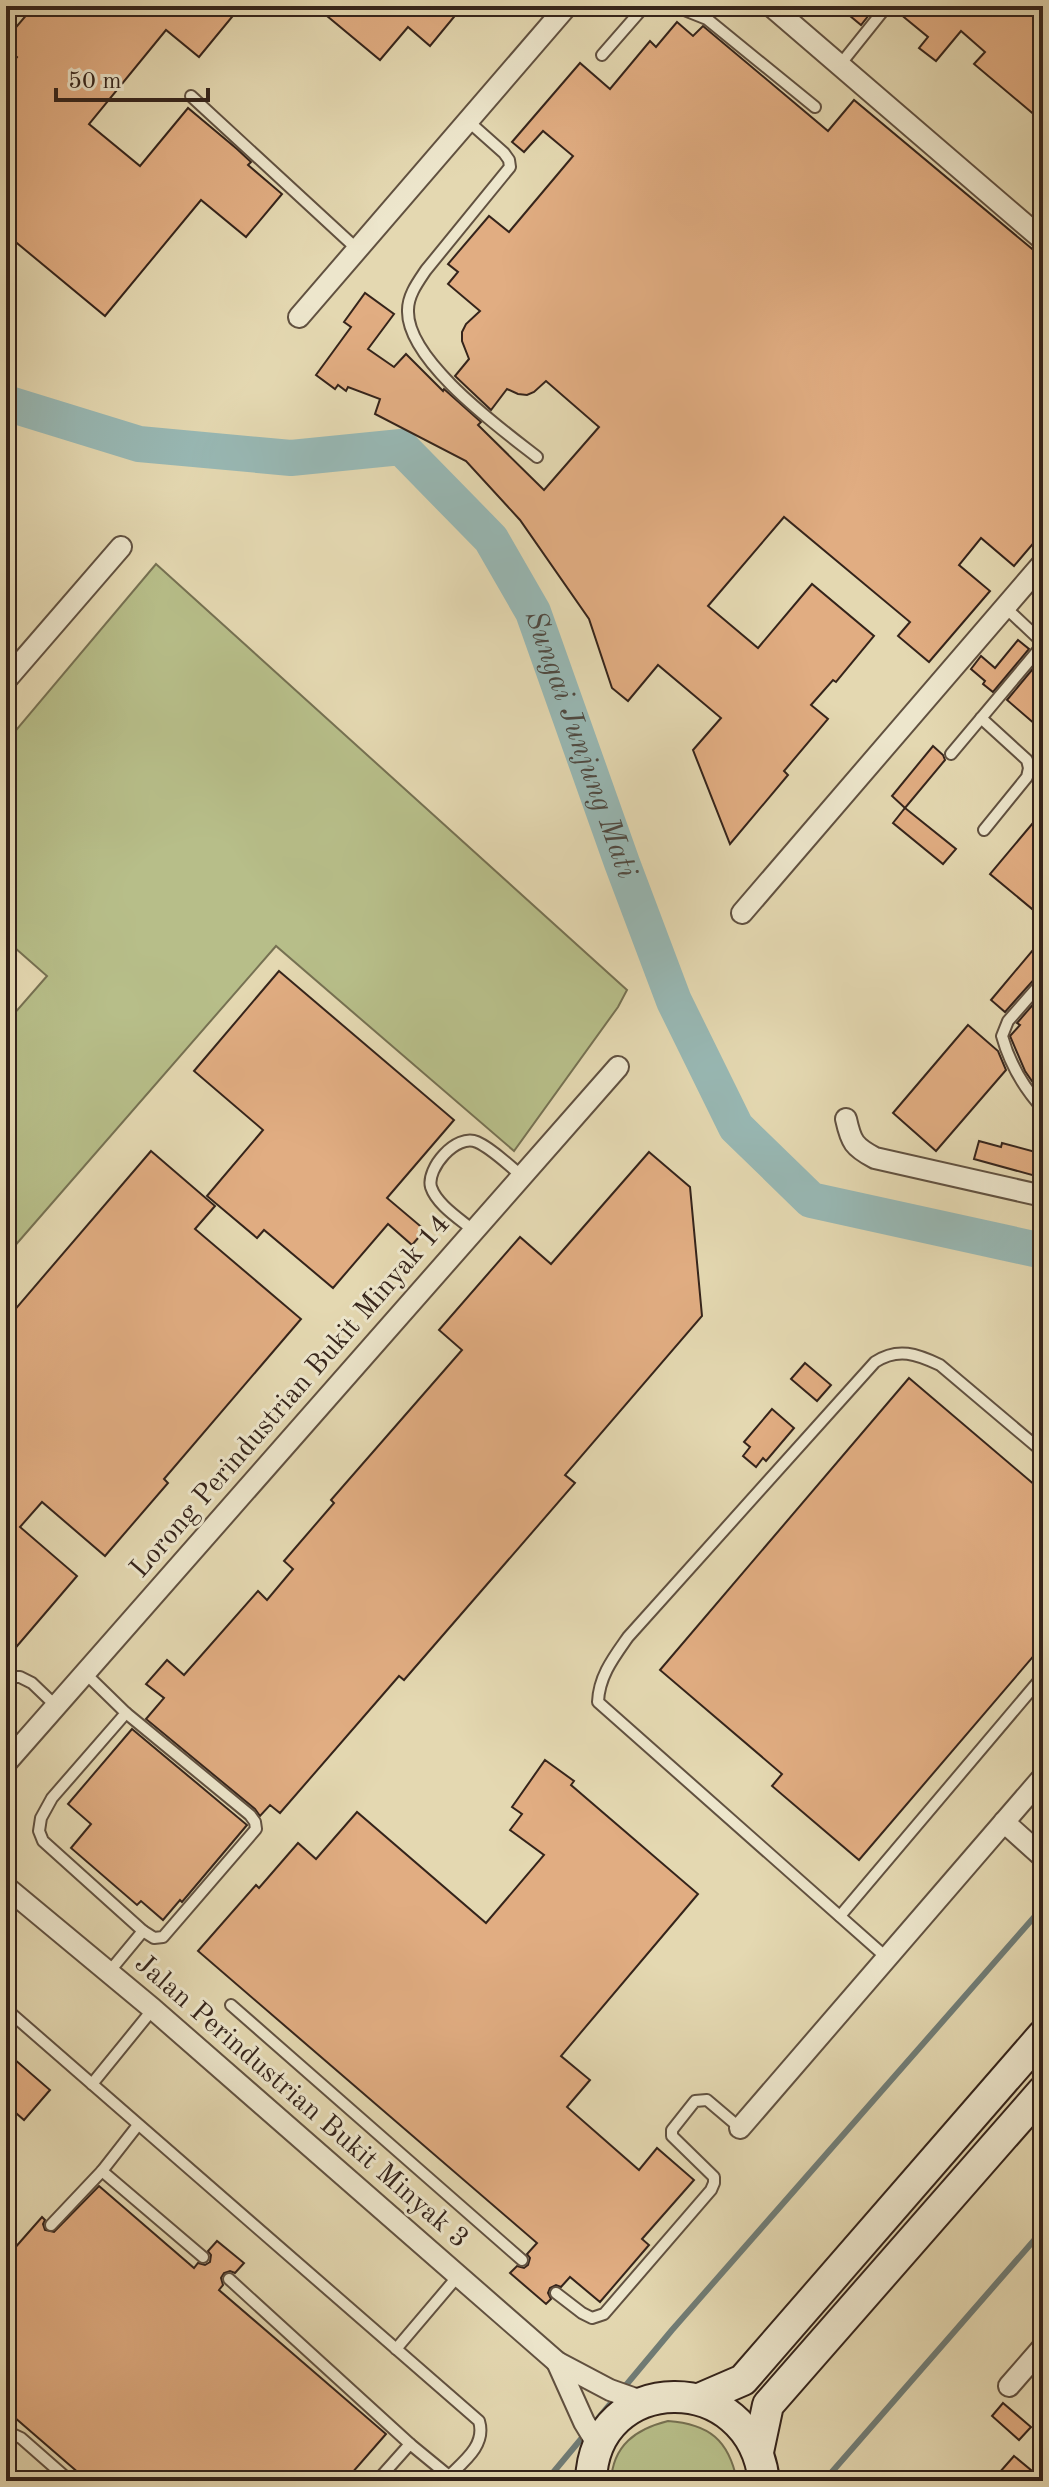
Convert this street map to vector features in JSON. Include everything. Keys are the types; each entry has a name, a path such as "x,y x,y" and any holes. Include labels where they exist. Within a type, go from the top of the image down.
{"main road":[{"path":"699,2399 743,2380 1043,2035"},
{"path":"761,2467 768,2405 1043,2091"},
{"path":"591,2481 592,2434 610,2427 626,2412 627,2396 699,2399 724,2410 744,2429 761,2467"}],"street":[{"path":"299,317 567,6"},
{"path":"771,6 1043,240"},
{"path":"6,680 121,547"},
{"path":"742,913 1043,563"},
{"name":"Lorong Perindustrian Bukit Minyak 14","path":"6,1763 618,1067"},
{"path":"846,1119 850,1139 875,1158 1043,1196"},
{"path":"740,2128 1043,1777"},
{"path":"1004,1822 1043,1857"},
{"name":"Jalan Perindustrian Bukit Minyak 3","path":"6,1887 153,2009 557,2362"},
{"path":"1009,2386 1043,2347"},
{"path":"557,2362 627,2396"},
{"path":"557,2362 592,2434"}],"lane":[{"path":"664,6 707,19 815,107"},
{"path":"839,66 887,6"},
{"path":"602,55 645,7"},
{"path":"191,96 357,249"},
{"path":"468,121 504,153 510,167 417,284 408,310 411,329 423,352 444,377 481,412 537,457"},
{"path":"951,754 1040,648 1040,640 1005,607"},
{"path":"981,718 1023,756 1029,768 1027,777 984,830"},
{"path":"1043,981 1008,1021 1002,1036 1015,1071 1026,1090 1043,1109"},
{"path":"474,1231 437,1200 429,1182 433,1169 456,1142 477,1142 522,1176"},
{"path":"887,1958 598,1702 599,1687 604,1673 628,1637 875,1362 888,1354 921,1356 940,1365 1043,1452"},
{"path":"85,1673 126,1713 255,1822 256,1829 163,1937 154,1938 143,1931 43,1841 39,1831 41,1818 52,1798 126,1713"},
{"path":"840,1916 1043,1676"},
{"path":"6,1681 13,1677 26,1679 56,1706"},
{"path":"109,1972 143,1931"},
{"path":"231,2005 522,2260"},
{"path":"6,2009 479,2421 482,2431 480,2441 446,2478 229,2279"},
{"path":"92,2084 153,2009"},
{"path":"556,2293 592,2318 604,2314 711,2190 714,2177 672,2136 672,2130 695,2101 707,2100 740,2128"},
{"path":"51,2225 102,2171 138,2125"},
{"path":"102,2171 203,2257"},
{"path":"396,2349 458,2276"},
{"path":"6,2431 21,2438 70,2481"},
{"path":"377,2481 410,2444"}],"green space":[{"path":"156,564 627,990 514,1151 276,946 6,1256 6,1023 47,976 6,940 6,742"},
{"path":"668,2421 695,2426 715,2437 729,2455 737,2481 611,2481 616,2458 628,2440"}],"building":[{"path":"34,6 241,6 199,57 166,30 89,124 140,166 188,108 237,149 251,162 248,165 282,194 246,237 201,200 105,316 6,234 6,71 17,57 6,47 6,39"},
{"path":"315,6 463,6 430,46 408,27 380,60"},
{"path":"838,6 876,6 861,25"},
{"path":"895,6 1043,6 1043,122 974,64 985,52 961,31 936,61 919,48 928,37 894,9"},
{"path":"677,22 693,36 703,26 828,131 854,100 1043,258 1043,532 1014,566 981,538 959,565 990,591 929,662 898,636 910,622 784,517 708,606 758,648 812,584 874,636 836,682 833,680 811,705 828,719 784,771 788,775 730,844 693,750 721,718 658,665 628,701 612,688 589,619 520,520 466,461 375,414 380,399 348,387 346,391 338,385 335,389 316,375 351,327 344,322 365,293 394,314 368,349 394,367 406,354 443,391 481,422 478,425 544,490 599,427 546,381 527,395 507,389 491,410 455,376 469,359 462,332 480,311 448,284 458,272 448,264 489,216 509,232 573,156 543,131 524,152 512,142 580,63 610,89 650,41 656,47"},
{"path":"1018,640 1029,649 993,692 971,669 981,656 995,668"},
{"path":"1041,659 1043,661 1043,731 1007,700"},
{"path":"933,746 945,760 905,808 892,796"},
{"path":"905,808 956,849 943,864 893,823"},
{"path":"1043,811 1043,918 990,874"},
{"path":"1043,938 1043,973 1005,1012 991,1000"},
{"path":"279,971 454,1120 387,1198 425,1230 412,1245 388,1224 333,1288 264,1230 257,1238 207,1196 263,1130 194,1071"},
{"path":"1043,993 1043,1097 1025,1071 1010,1036"},
{"path":"968,1025 998,1051 1006,1070 936,1151 893,1113"},
{"path":"979,1141 1001,1147 1002,1143 1043,1154 1043,1178 974,1159"},
{"path":"151,1151 215,1206 195,1229 301,1319 164,1479 168,1483 105,1556 42,1502 20,1527 77,1576 6,1659 6,1320"},
{"path":"649,1152 690,1187 702,1316 565,1475 575,1483 404,1680 399,1676 280,1813 270,1805 260,1816 146,1719 164,1698 146,1684 167,1660 184,1675 258,1591 267,1600 293,1569 284,1561 334,1503 331,1500 462,1350 439,1330 520,1237 551,1264"},
{"path":"805,1363 831,1385 817,1401 791,1379"},
{"path":"909,1378 1043,1492 1043,1645 859,1860 772,1786 782,1774 660,1670"},
{"path":"772,1409 794,1428 766,1461 763,1458 756,1467 743,1456 750,1447 744,1442"},
{"path":"132,1729 247,1825 163,1920 141,1901 137,1905 71,1848 91,1824 68,1804"},
{"path":"545,1760 574,1781 571,1785 698,1894 561,2056 590,2080 567,2107 639,2170 657,2148 694,2180 642,2239 649,2245 600,2302 570,2277 561,2287 556,2285 550,2288 548,2293 551,2299 546,2304 510,2273 517,2266 524,2268 528,2265 530,2258 527,2254 537,2243 198,1951 298,1843 316,1859 357,1812 486,1923 544,1855 510,1830 522,1814 512,1807"},
{"path":"6,2052 50,2090 24,2120 17,2114 6,2126"},
{"path":"99,2186 194,2268 198,2263 205,2265 210,2262 208,2251 217,2241 244,2263 235,2273 224,2273 221,2278 223,2285 219,2290 386,2434 345,2481 88,2481 6,2410 6,2258 42,2217 45,2230 54,2232"},
{"path":"1003,2403 1031,2427 1019,2440 992,2416"},
{"path":"1014,2456 1043,2480 1043,2481 992,2481"}],"waterway":[{"name":"Sungai Junjung Mati","path":"6,403 139,444 291,458 401,447 491,539 533,612 674,1001 736,1127 811,1200 1043,1251"},
{"path":"546,2481 672,2330 1043,1907"},
{"path":"824,2481 1043,2230"}]}
